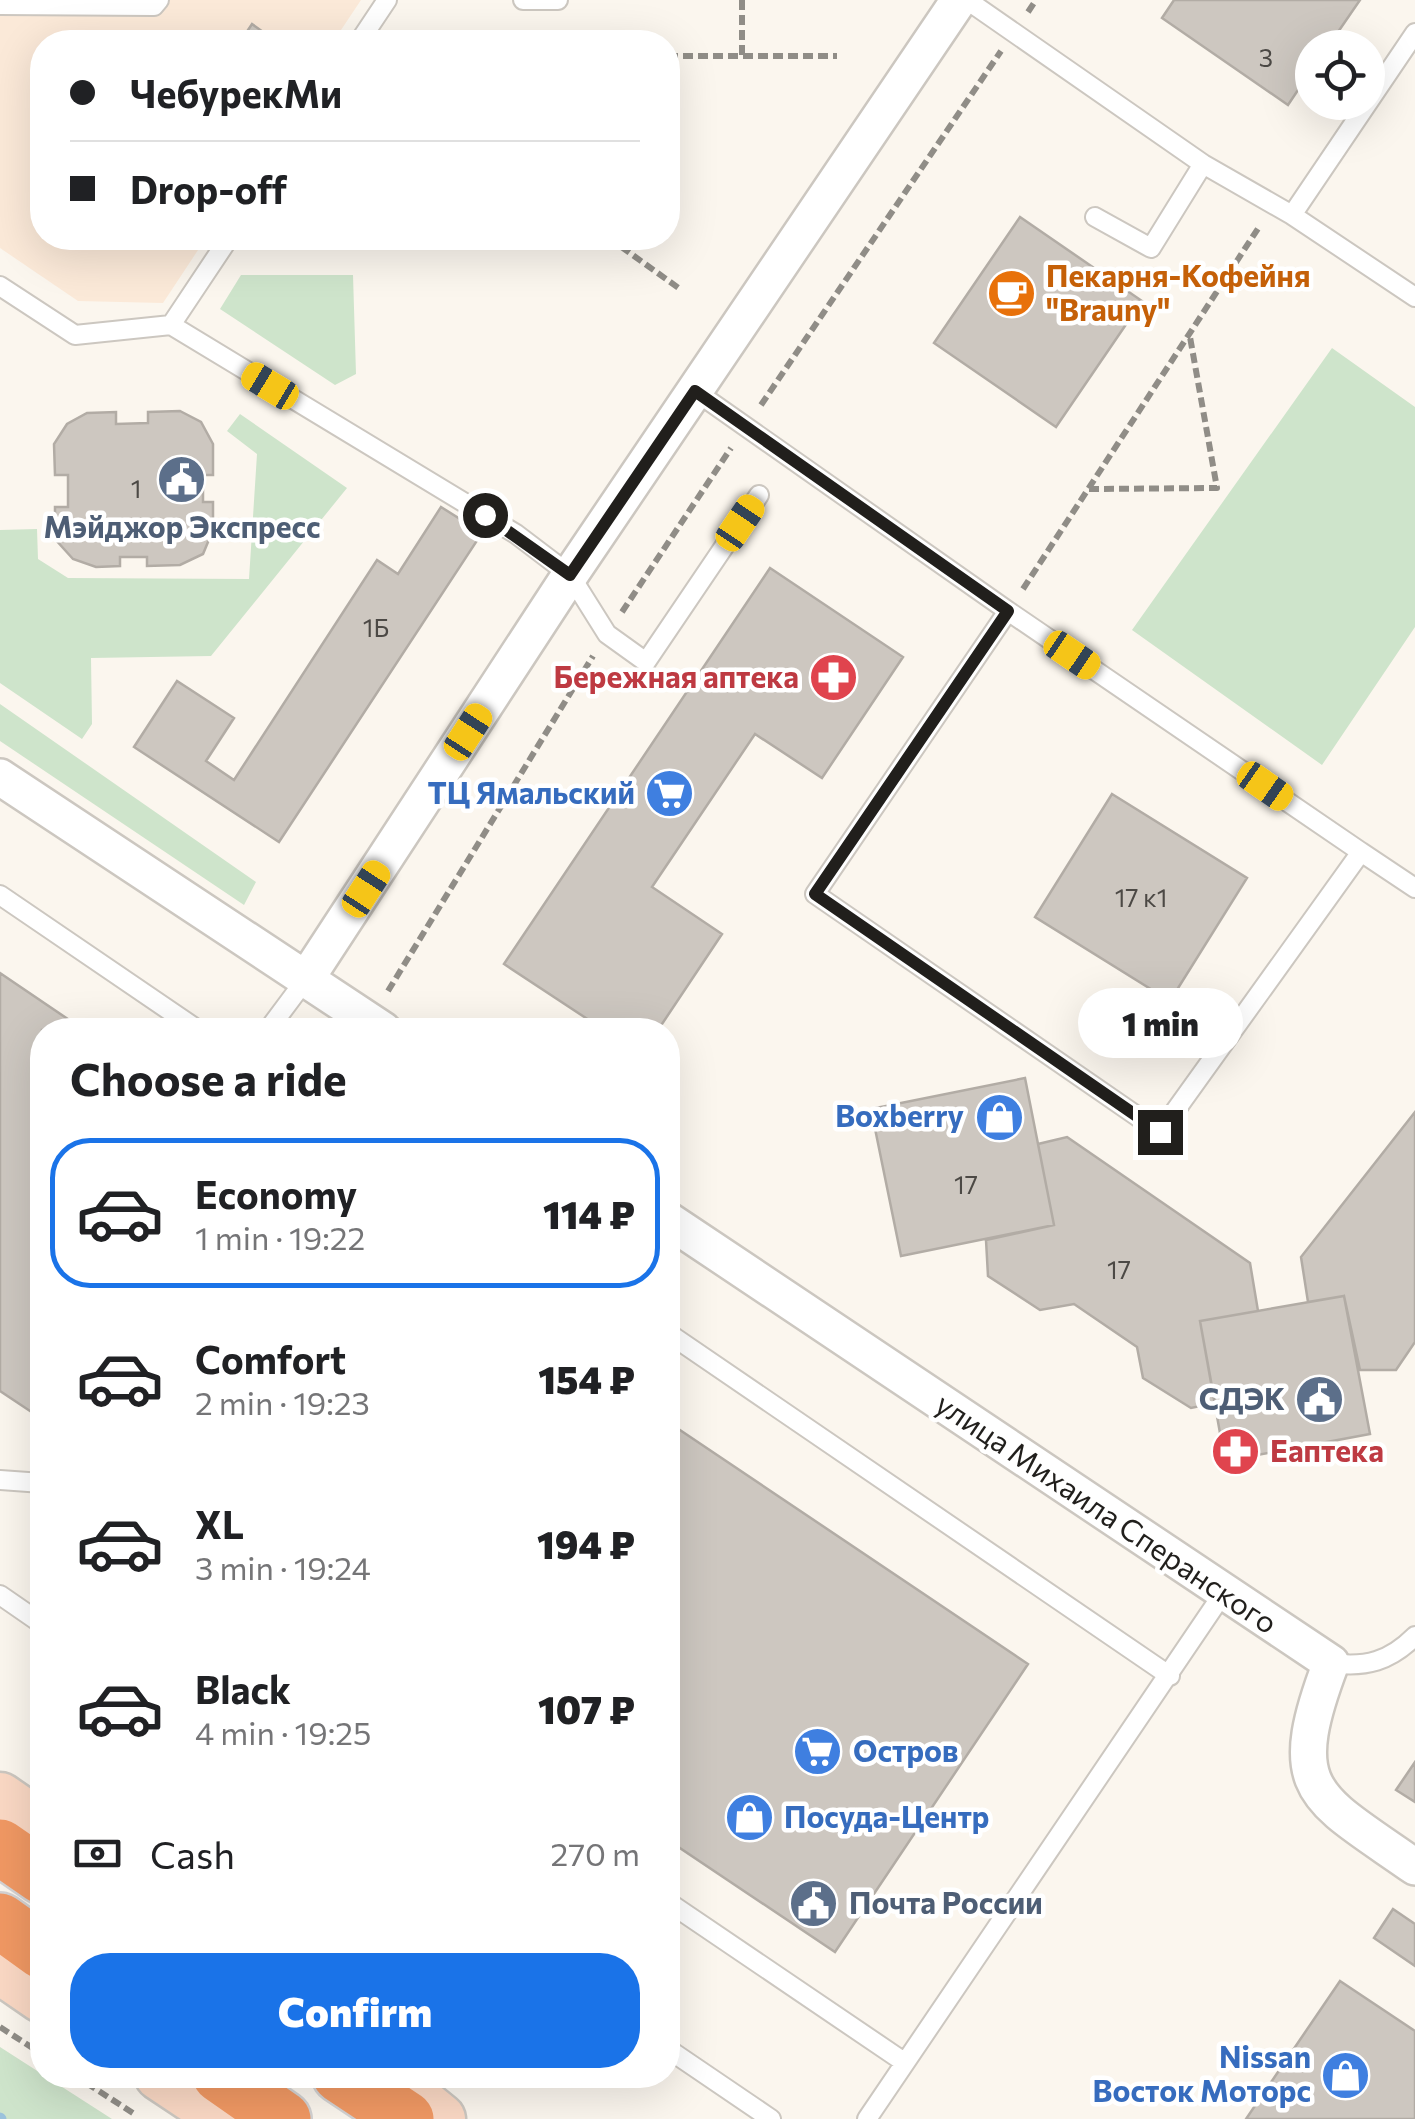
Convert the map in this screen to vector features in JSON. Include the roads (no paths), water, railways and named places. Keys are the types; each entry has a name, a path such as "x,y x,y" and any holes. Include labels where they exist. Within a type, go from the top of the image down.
{"highway":[{"path":"0,1847 30,1868"},
{"path":"0,1921 30,1942"},
{"path":"239,2088 283,2119"},
{"path":"360,2088 406,2119"}],"main road":[{"path":"0,1798 30,1819"},
{"path":"0,1968 30,1988"},
{"path":"180,2088 226,2119"},
{"path":"402,2088 440,2119"}],"street":[{"path":"306,979 570,575 958,0"},
{"path":"0,776 364,1018"},
{"name":"улица Михаила Сперанского","path":"680,1228 1331,1663"},
{"path":"1331,1663 1312,1712 1306,1751 1315,1791 1415,1867"}],"lane":[{"path":"0,6 154,6 159,0"},
{"path":"367,30 387,0"},
{"path":"523,0 558,0"},
{"path":"967,0 1203,164 1292,215 1415,297"},
{"path":"1292,215 1415,32"},
{"path":"1095,217 1151,248 1203,164"},
{"path":"172,326 221,250"},
{"path":"0,286 75,335 172,326 516,534 570,575 607,634 646,662 760,495"},
{"path":"695,391 1008,611 1415,888"},
{"path":"1008,611 815,894 1143,1121 1160,1132 1361,852"},
{"path":"0,895 180,1018"},
{"path":"277,1018 306,979"},
{"path":"680,1342 1170,1676"},
{"path":"0,1480 30,1482"},
{"path":"866,2119 1224,1592"},
{"path":"0,1595 30,1616"},
{"path":"1331,1663 1377,1662 1397,1654 1415,1636"},
{"path":"680,1910 904,2062"},
{"path":"680,2057 771,2119"}],"place":[{"name":"Пекарня-Кофейня \"Brauny\"","path":"1011,294"},
{"name":"Мэйджор Экспресс","path":"182,479"},
{"name":"Бережная аптека","path":"834,678"},
{"name":"ТЦ Ямальский","path":"670,794"},
{"name":"Boxberry","path":"999,1117"},
{"name":"СДЭК","path":"1320,1400"},
{"name":"Еаптека","path":"1235,1452"},
{"name":"Остров","path":"818,1752"},
{"name":"Посуда-Центр","path":"749,1818"},
{"name":"Почта России","path":"814,1904"},
{"name":"Nissan Восток Моторс","path":"1346,2075"}]}
